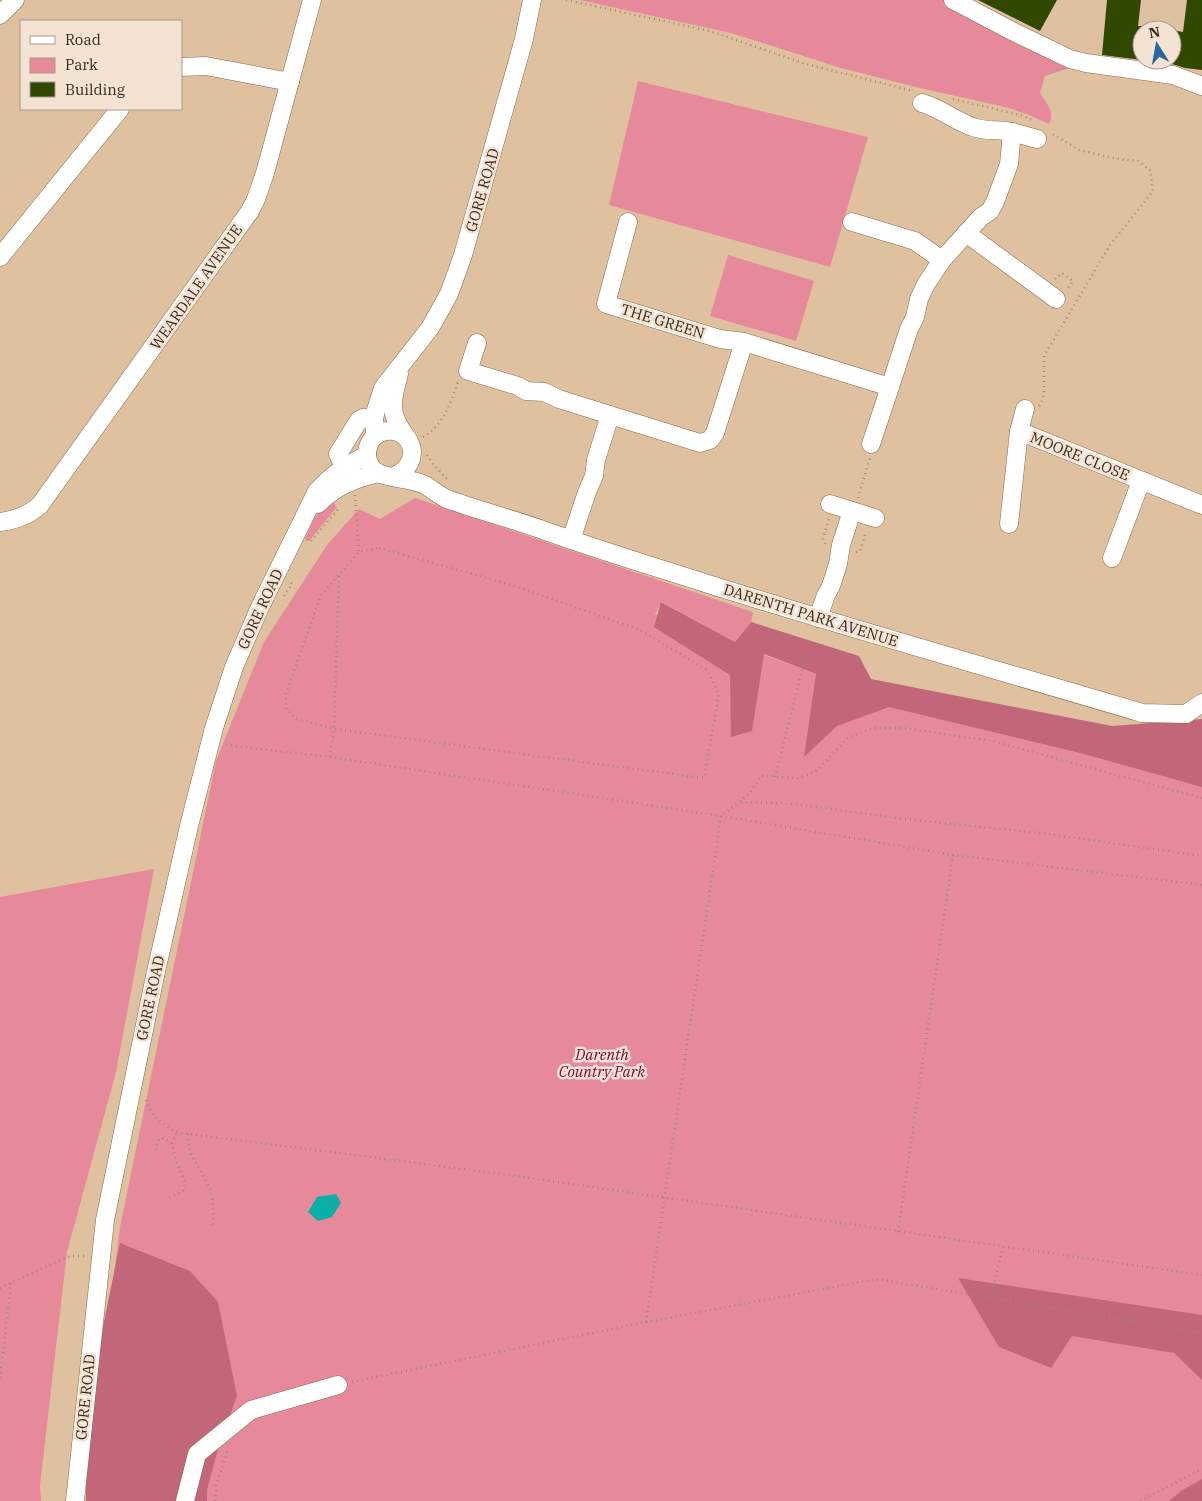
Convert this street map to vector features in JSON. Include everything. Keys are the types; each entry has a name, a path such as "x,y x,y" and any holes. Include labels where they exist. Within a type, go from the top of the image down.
{"street":[{"path":"0,15 16,0"},
{"name":"WEARDALE AVENUE","path":"0,522 23,517 40,505 250,211 265,173 312,0"},
{"name":"GORE ROAD","path":"375,427 378,400 383,388 430,328 449,294 463,255 524,39 532,0"},
{"path":"953,0 1070,59 1086,63 1173,74 1202,86"},
{"path":"182,67 206,66 290,82"},
{"path":"921,98 953,119 976,128 988,131 999,130 1042,135"},
{"path":"0,256 119,110"},
{"path":"870,450 921,294 932,273 942,260 990,210 995,202 1009,164 1012,132"},
{"name":"THE GREEN","path":"628,222 606,304 720,339 744,342 890,387"},
{"path":"852,222 918,242 942,260"},
{"path":"966,233 1060,297"},
{"path":"477,343 468,370 518,386 526,391 544,392 555,403 610,415 711,444 744,342"},
{"name":"GORE ROAD","path":"400,367 394,391 393,411 396,423 414,438"},
{"name":"MOORE CLOSE","path":"1009,524 1019,431 1025,409"},
{"path":"571,540 594,476 596,460 610,415"},
{"path":"344,467 338,454 359,420 363,418 383,432 392,431 414,438 412,460 408,467 402,473 386,475 369,465 367,448 375,427"},
{"name":"MOORE CLOSE","path":"1019,431 1202,505"},
{"name":"GORE ROAD","path":"75,1501 101,1256 110,1196 154,976 214,728 247,634 317,491 330,477 367,455"},
{"name":"DARENTH PARK AVENUE","path":"412,460 424,484"},
{"name":"GORE ROAD","path":"306,516 336,488 356,479 386,475"},
{"name":"DARENTH PARK AVENUE","path":"386,475 424,484 444,498 818,618 1142,713 1186,714 1202,702"},
{"name":"MOORE CLOSE","path":"1112,558 1141,481"},
{"path":"830,504 875,518"},
{"path":"818,618 838,564 841,545 852,511"},
{"path":"186,1501 197,1454 251,1410 338,1385"}],"path":[{"path":"566,0 710,31 806,64 921,98"},
{"path":"946,97 1024,116 1032,121"},
{"path":"1025,409 1040,406 1044,390 1044,356 1110,245 1153,191 1150,170 1138,161 1113,158 1079,150 1042,135"},
{"path":"1051,280 1062,273 1073,281 1060,297"},
{"path":"414,438 434,430 441,422 460,378"},
{"path":"852,511 865,477 870,450"},
{"path":"355,491 359,552"},
{"path":"379,548 512,584 640,630 707,670 719,694 704,778 334,729 295,718 286,708 286,694 322,594 359,552 379,548"},
{"path":"330,757 334,729 340,574"},
{"path":"775,777 804,659"},
{"path":"646,1322 721,816 750,794 761,776 798,778 815,772 848,738 873,728 903,728 992,741 1202,798"},
{"path":"221,744 239,747 259,747 330,757 721,816 953,855 1202,885"},
{"path":"739,802 795,804 896,818 1049,834 1202,856"},
{"path":"898,1232 953,855"},
{"path":"144,1095 149,1109 166,1126 177,1132 188,1134 495,1173 1202,1275"},
{"path":"169,1198 182,1192 185,1185 172,1144 177,1132"},
{"path":"188,1134 188,1145 191,1154 210,1188 213,1228"},
{"path":"156,1150 158,1141 161,1138 172,1144"},
{"path":"991,1297 1003,1247"},
{"path":"0,1288 58,1260 71,1256 101,1256"},
{"path":"338,1385 646,1322 876,1278 1202,1333"},
{"path":"0,1378 11,1283"},
{"path":"215,1501 216,1486 229,1448"},
{"path":"1140,1501 1202,1469"}],"green space":[{"path":"580,0 946,0 1079,65 1045,76 1040,93 1051,112 1049,124 1009,108 841,68 731,33"},
{"path":"638,81 868,137 830,267 609,205"},
{"path":"728,255 814,281 796,341 710,316"},
{"name":"Darenth Country Park","path":"415,498 753,612 751,622 735,642 662,602 655,614 858,690 1202,779 1202,1501 86,1501 120,1227 216,761 264,642 327,545 359,509 380,519"},
{"path":"331,500 337,507 309,541 305,540 315,518"},
{"path":"154,869 116,1072 67,1252 40,1485 41,1501 0,1501 0,897"}],"shaded area":[{"path":"661,602 735,642 751,622 859,656 871,679 1112,726 1202,719 1202,787 1084,754 889,707 837,726 804,757 816,674 764,654 752,731 731,737 730,675 654,627"},
{"path":"120,1243 190,1271 218,1302 237,1396 219,1445 207,1490 207,1501 86,1501 86,1446 98,1351"},
{"path":"958,1278 1202,1315 1202,1380 1174,1353 1072,1336 1051,1368 999,1347"},
{"path":"1202,1479 1202,1501 1169,1501 1181,1491"}],"water":[{"path":"336,1194 341,1203 332,1217 318,1221 308,1212 317,1197"}],"building":[{"path":"978,0 1057,0 1040,31"},
{"path":"1107,0 1141,0 1139,20 1132,20 1132,59 1102,55"},
{"path":"1187,0 1202,0 1202,70 1182,67 1183,32"}]}
